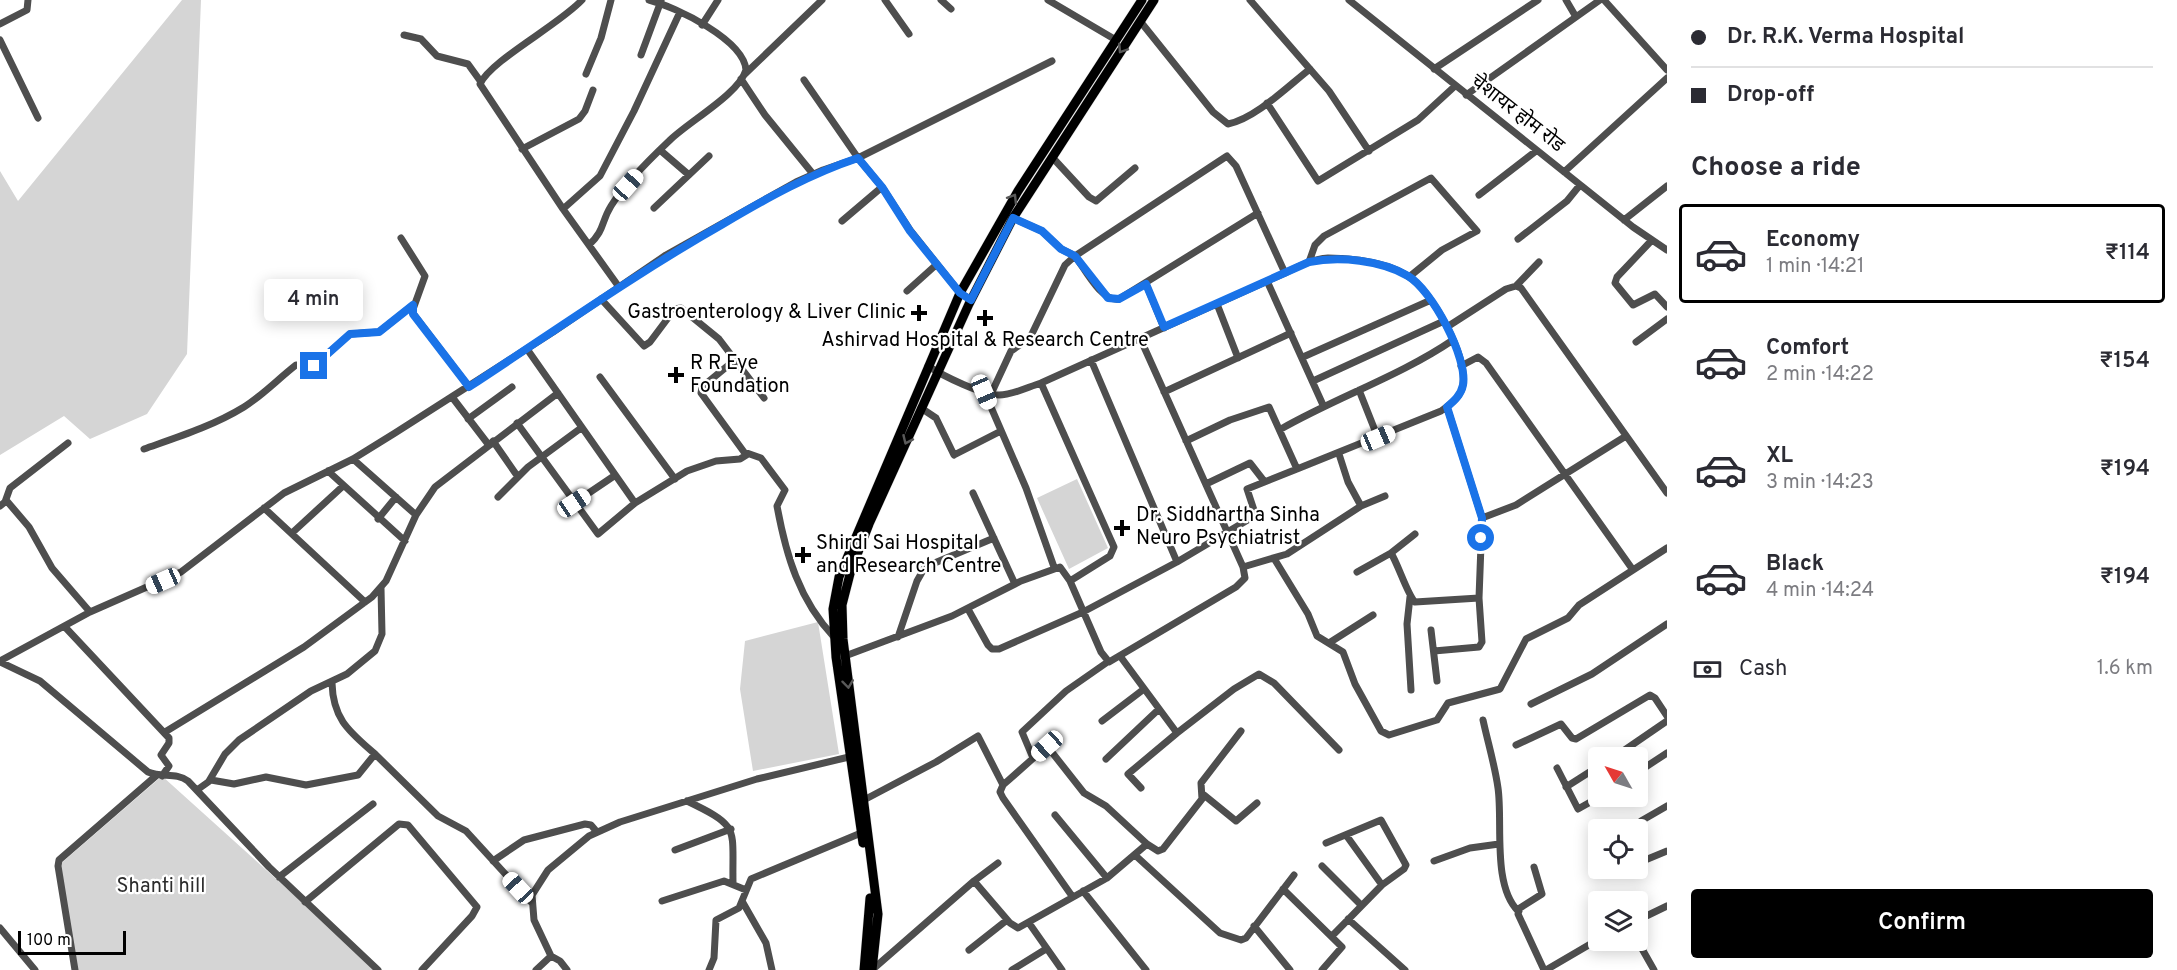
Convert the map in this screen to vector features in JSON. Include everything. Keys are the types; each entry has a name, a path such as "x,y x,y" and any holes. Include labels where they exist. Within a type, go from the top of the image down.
{"main road":[{"path":"864,970 871,906 861,833 860,802 849,757 834,637 833,609 839,577 960,293 1013,198 1142,0"},
{"path":"872,970 878,914 860,802 845,656 842,604 846,586 869,524 916,418 971,300 1013,218 1154,0"}],"street":[{"path":"0,24 27,10 28,0"},
{"path":"481,82 582,0"},
{"path":"586,74 601,38 612,0"},
{"path":"649,0 661,2 680,12 735,47 747,67 743,77"},
{"path":"702,25 718,0"},
{"path":"589,245 600,234 613,203 660,150 743,77 822,0"},
{"path":"885,0 909,34"},
{"path":"941,0 951,9"},
{"path":"1048,0 1116,40"},
{"path":"1250,0 1343,110 1369,151"},
{"name":"चेशायर होम रोड","path":"1349,0 1624,220 1652,240 1665,245"},
{"path":"1434,69 1538,0"},
{"path":"1566,0 1576,17"},
{"path":"1466,95 1602,0 1667,70"},
{"path":"641,54 661,2"},
{"path":"563,209 600,176 634,111 680,12"},
{"path":"1140,21 1222,122 1236,123 1267,103 1310,69"},
{"path":"404,35 421,39 437,56 468,64 522,149 619,287"},
{"path":"0,40 38,118"},
{"path":"0,661 90,612 181,572 289,490 353,459 452,398 666,255 813,174 858,158 1052,61"},
{"path":"743,77 770,122 813,174"},
{"path":"1564,172 1667,78"},
{"path":"804,80 858,158 882,187 910,231 960,293 971,300"},
{"path":"1267,103 1318,181 1427,114 1455,86"},
{"path":"522,149 579,119 585,111 592,90"},
{"path":"660,150 689,175"},
{"path":"1479,195 1536,151"},
{"path":"654,208 709,156"},
{"path":"1052,157 1089,197 1096,201 1135,168"},
{"path":"1054,567 1026,488 987,393 1011,351 1030,338 1065,265 1075,256 1224,157 1232,159 1236,166 1285,273"},
{"path":"1309,262 1315,245 1324,236 1431,178 1477,231 1442,250 1409,277"},
{"path":"1518,239 1567,201 1581,185"},
{"path":"1624,220 1667,186"},
{"path":"842,221 882,187"},
{"path":"1013,218 1042,231 1061,249 1075,256 1108,298 1119,299 1258,213"},
{"path":"144,449 202,428 231,414 263,393 296,365 316,365 350,334 379,332 413,305 425,276 401,238"},
{"path":"1652,240 1617,277 1615,283 1633,305 1655,294 1667,307"},
{"path":"928,366 938,373 987,393 1007,395 1041,383 1309,262 1328,258 1381,266 1409,277 1431,300 1446,324 1461,366 1463,384 1456,399 1447,407 1339,454 1246,489 1254,510 1252,516 1177,562 1083,612 995,650 988,645 968,609"},
{"path":"1313,381 1446,324 1506,289 1516,286 1539,262"},
{"path":"908,291 937,264"},
{"path":"1267,281 1323,405"},
{"path":"1146,284 1164,327"},
{"path":"1516,286 1526,295 1667,493"},
{"path":"601,299 644,346 650,342 668,318"},
{"path":"1303,357 1431,300"},
{"path":"1217,304 1238,358"},
{"path":"413,305 413,314 469,387"},
{"path":"674,309 681,308 707,327 736,359 764,398"},
{"path":"1636,342 1667,319"},
{"path":"1164,392 1292,333"},
{"path":"1033,758 1022,732 1066,691 1109,661 1240,585 1245,578 1244,567 1140,338"},
{"path":"1281,429 1323,405 1359,390 1453,340"},
{"path":"527,349 635,503"},
{"path":"1461,366 1478,357 1483,360 1633,570"},
{"path":"736,359 704,385 701,391 748,454 761,458 785,490 777,506 794,569 813,615 834,637"},
{"path":"1092,360 1177,562"},
{"path":"600,377 675,479"},
{"path":"1041,383 1114,547 1110,556 1070,581"},
{"path":"468,419 512,387"},
{"path":"1359,390 1378,438"},
{"path":"165,732 304,647 365,602 381,588 428,495 446,476 558,393"},
{"path":"452,398 518,477"},
{"path":"1186,441 1230,420 1269,407 1281,429 1297,469"},
{"path":"1434,651 1480,646 1482,518 1447,407"},
{"path":"921,408 936,418 954,455 1001,431"},
{"path":"907,413 916,418"},
{"path":"517,423 594,531 600,534 635,503 675,479 705,464 740,459 748,454"},
{"path":"498,497 541,457 581,428"},
{"path":"1482,518 1516,505 1626,435"},
{"path":"0,506 6,500 10,488 68,443"},
{"path":"1339,454 1348,482 1361,506"},
{"path":"353,459 416,515"},
{"path":"1206,484 1250,463 1264,481"},
{"path":"328,471 342,487 405,541"},
{"path":"574,503 614,476"},
{"path":"291,533 342,487"},
{"path":"973,493 1015,584"},
{"path":"1244,567 1275,560 1304,545 1361,506 1385,496"},
{"path":"378,519 396,497"},
{"path":"6,500 29,527 52,568 90,612"},
{"path":"264,508 365,602"},
{"path":"1357,572 1392,553 1415,534"},
{"path":"898,638 917,581 925,567 994,538"},
{"path":"1275,560 1308,614 1317,636 1338,648 1345,656 1355,684 1381,731 1386,735 1393,735 1437,720 1448,704 1500,689 1526,639 1568,618 1579,605 1667,548"},
{"path":"1392,553 1403,575 1410,597 1407,624 1412,690"},
{"path":"845,656 898,638 968,609 1015,584 1054,567 1062,568 1070,581 1101,652 1109,661"},
{"path":"197,790 209,781 225,754 239,740 310,691 332,683 358,666 378,646 383,628 381,588"},
{"path":"1410,597 1418,603 1479,598"},
{"path":"1329,643 1373,615"},
{"path":"1531,704 1608,664 1667,624"},
{"path":"65,627 170,740 161,755 169,766 160,776 59,860 58,866 75,970"},
{"path":"1431,630 1437,681"},
{"path":"1120,656 1177,733"},
{"path":"0,661 40,681 143,768 160,776 182,777 279,877 378,970"},
{"path":"1141,788 1128,774 1234,689 1259,674 1267,677 1339,750"},
{"path":"332,683 332,696 350,734 375,754 438,816 465,831 531,902"},
{"path":"1102,721 1144,689"},
{"path":"1516,745 1561,724 1572,738 1576,738 1650,695 1655,698 1667,716"},
{"path":"1106,759 1159,709"},
{"path":"1483,720 1498,789 1499,844 1511,901 1518,911 1545,970 1588,945"},
{"path":"1629,747 1667,721"},
{"path":"1241,731 1200,785 1203,795 1236,821 1257,803"},
{"path":"860,802 936,762 978,736 1003,785"},
{"path":"1072,896 1000,792 1003,785 1047,746 1084,793 1106,806 1158,851 1163,849 1203,795"},
{"path":"1648,765 1667,753"},
{"path":"209,781 234,784 266,777 306,785 358,775 375,754"},
{"path":"567,970 560,961 551,956 534,920 531,902 535,888 548,870 581,841 597,832 756,779 849,757"},
{"path":"1557,768 1575,806 1579,810 1588,804"},
{"path":"1566,787 1588,773"},
{"path":"687,801 721,818 731,830 733,883"},
{"path":"279,877 373,804"},
{"path":"1644,819 1667,806"},
{"path":"1055,815 1107,878"},
{"path":"1326,843 1379,820 1383,822 1406,866 1382,885 1333,935"},
{"path":"305,902 399,824 408,825 477,907 472,916 422,970"},
{"path":"493,861 524,840 585,824 591,825 597,832"},
{"path":"675,850 731,830"},
{"path":"709,970 714,957 716,920 736,910 754,876 861,833"},
{"path":"1346,835 1382,885"},
{"path":"974,881 1007,920 1018,928 1107,878 1136,856 1147,843"},
{"path":"1434,861 1470,848 1499,844"},
{"path":"1648,859 1667,851"},
{"path":"1136,856 1220,933 1243,940 1294,875"},
{"path":"872,970 974,881 998,863"},
{"path":"1322,866 1361,905"},
{"path":"1518,911 1542,894 1534,867"},
{"path":"662,901 724,881 746,890"},
{"path":"1283,889 1333,935 1342,949 1322,970"},
{"path":"1083,891 1146,970"},
{"path":"742,901 766,943 772,970"},
{"path":"1648,916 1666,909"},
{"path":"1348,919 1405,970"},
{"path":"969,950 1007,920"},
{"path":"1029,923 1062,970"},
{"path":"1254,926 1290,970"},
{"path":"0,928 36,970"},
{"path":"1012,970 1046,949"},
{"path":"1643,951 1654,970"},
{"path":"536,970 551,956"}],"green space":[{"path":"182,0 201,0 187,354 147,414 90,439 64,416 0,455 0,171 18,201"},
{"path":"1077,479 1108,548 1069,569 1037,498"},
{"path":"818,622 839,754 753,771 740,689 745,641"},
{"name":"Shanti hill","path":"162,776 377,970 75,970 58,866"}],"place":[{"name":"Gastroenterology & Liver Clinic","path":"919,313"},
{"name":"Ashirvad Hospital & Research Centre","path":"985,318"},
{"name":"R R Eye Foundation","path":"676,375"},
{"name":"Dr. Siddhartha Sinha Neuro Psychiatrist","path":"1122,528"},
{"name":"Shirdi Sai Hospital and Research Centre","path":"803,555"}],"route":[{"path":"314,366 350,334 379,332 413,305 413,314 469,387 666,255 796,182 858,158 882,187 910,231 960,293 971,300 1013,218 1034,226 1048,235 1061,249 1075,256 1108,298 1119,299 1146,284 1164,327 1309,262 1328,258 1381,266 1412,278 1426,293 1443,318 1461,366 1463,384 1461,392 1447,407 1482,518 1481,538"}]}
